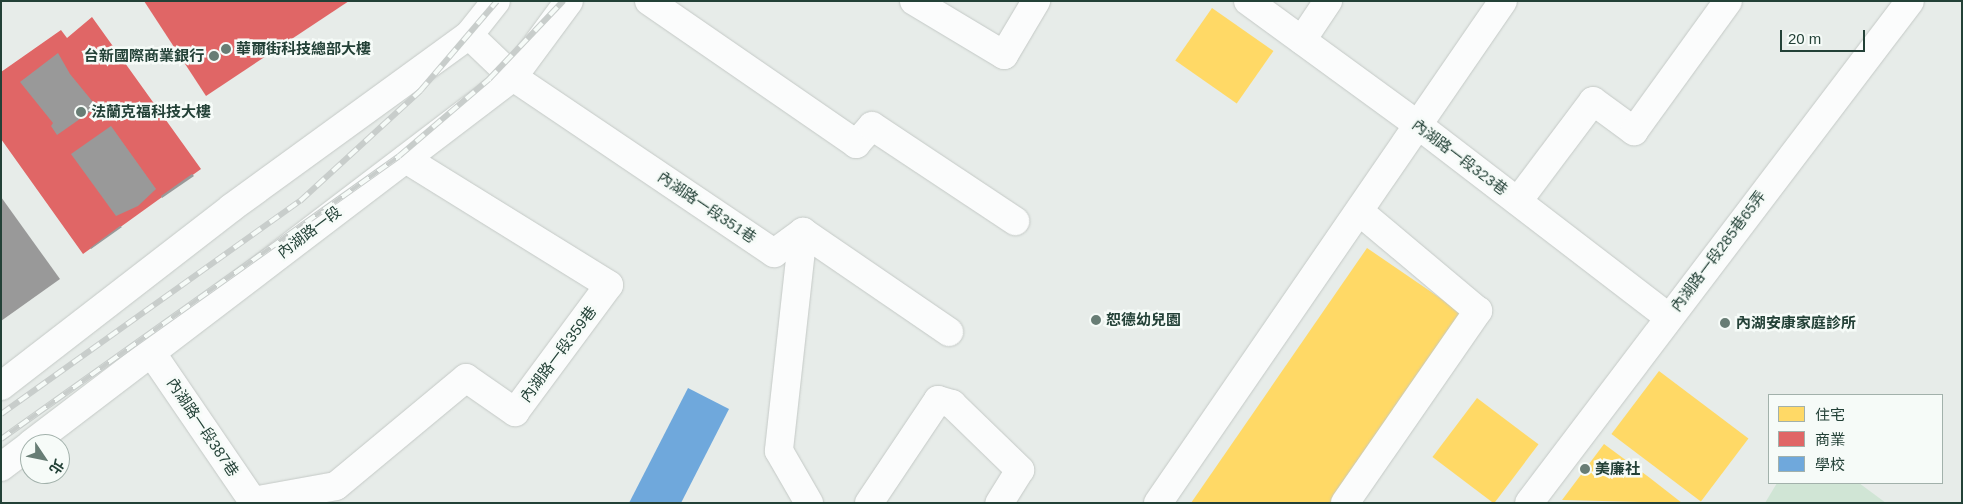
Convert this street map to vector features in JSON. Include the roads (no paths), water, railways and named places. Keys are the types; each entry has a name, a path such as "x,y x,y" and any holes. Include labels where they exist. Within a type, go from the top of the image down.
{"street":[{"path":"1,386 231,208 469,34 496,1"},
{"name":"內湖路一段","path":"43,434 513,77 569,1"},
{"path":"649,1 856,144 872,126 1015,221"},
{"path":"914,1 1004,55 1036,1"},
{"name":"內湖路一段323巷","path":"1248,1 1518,201 1668,317"},
{"path":"1302,40 1328,1"},
{"path":"1158,503 1360,212 1503,1"},
{"path":"1518,201 1593,101 1634,130 1728,1"},
{"name":"內湖路一段285巷65弄","path":"1529,503 1668,317 1910,1"},
{"name":"內湖路一段351巷","path":"469,34 513,77 774,253 803,232"},
{"name":"內湖路一段359巷","path":"253,502 336,486 466,378 515,412 609,285 406,159"},
{"path":"1345,503 1478,311 1360,212"},
{"path":"809,503 779,451 803,232 949,332"},
{"name":"內湖路一段387巷","path":"151,352 253,502"},
{"path":"869,503 938,400 952,404 1020,470 999,503"},
{"name":"內湖路一段","path":"1,467 20,452"}],"railway":[{"path":"1,414 300,201 420,91 497,1"},
{"path":"1,439 399,156 489,79 563,1"}],"place":[{"name":"華爾街科技總部大樓","path":"226,49"},
{"name":"台新國際商業銀行","path":"214,56"},
{"name":"法蘭克福科技大樓","path":"81,112"},
{"name":"恕德幼兒園","path":"1096,320"},
{"name":"內湖安康家庭診所","path":"1725,323"},
{"name":"美廉社","path":"1585,469"}]}
